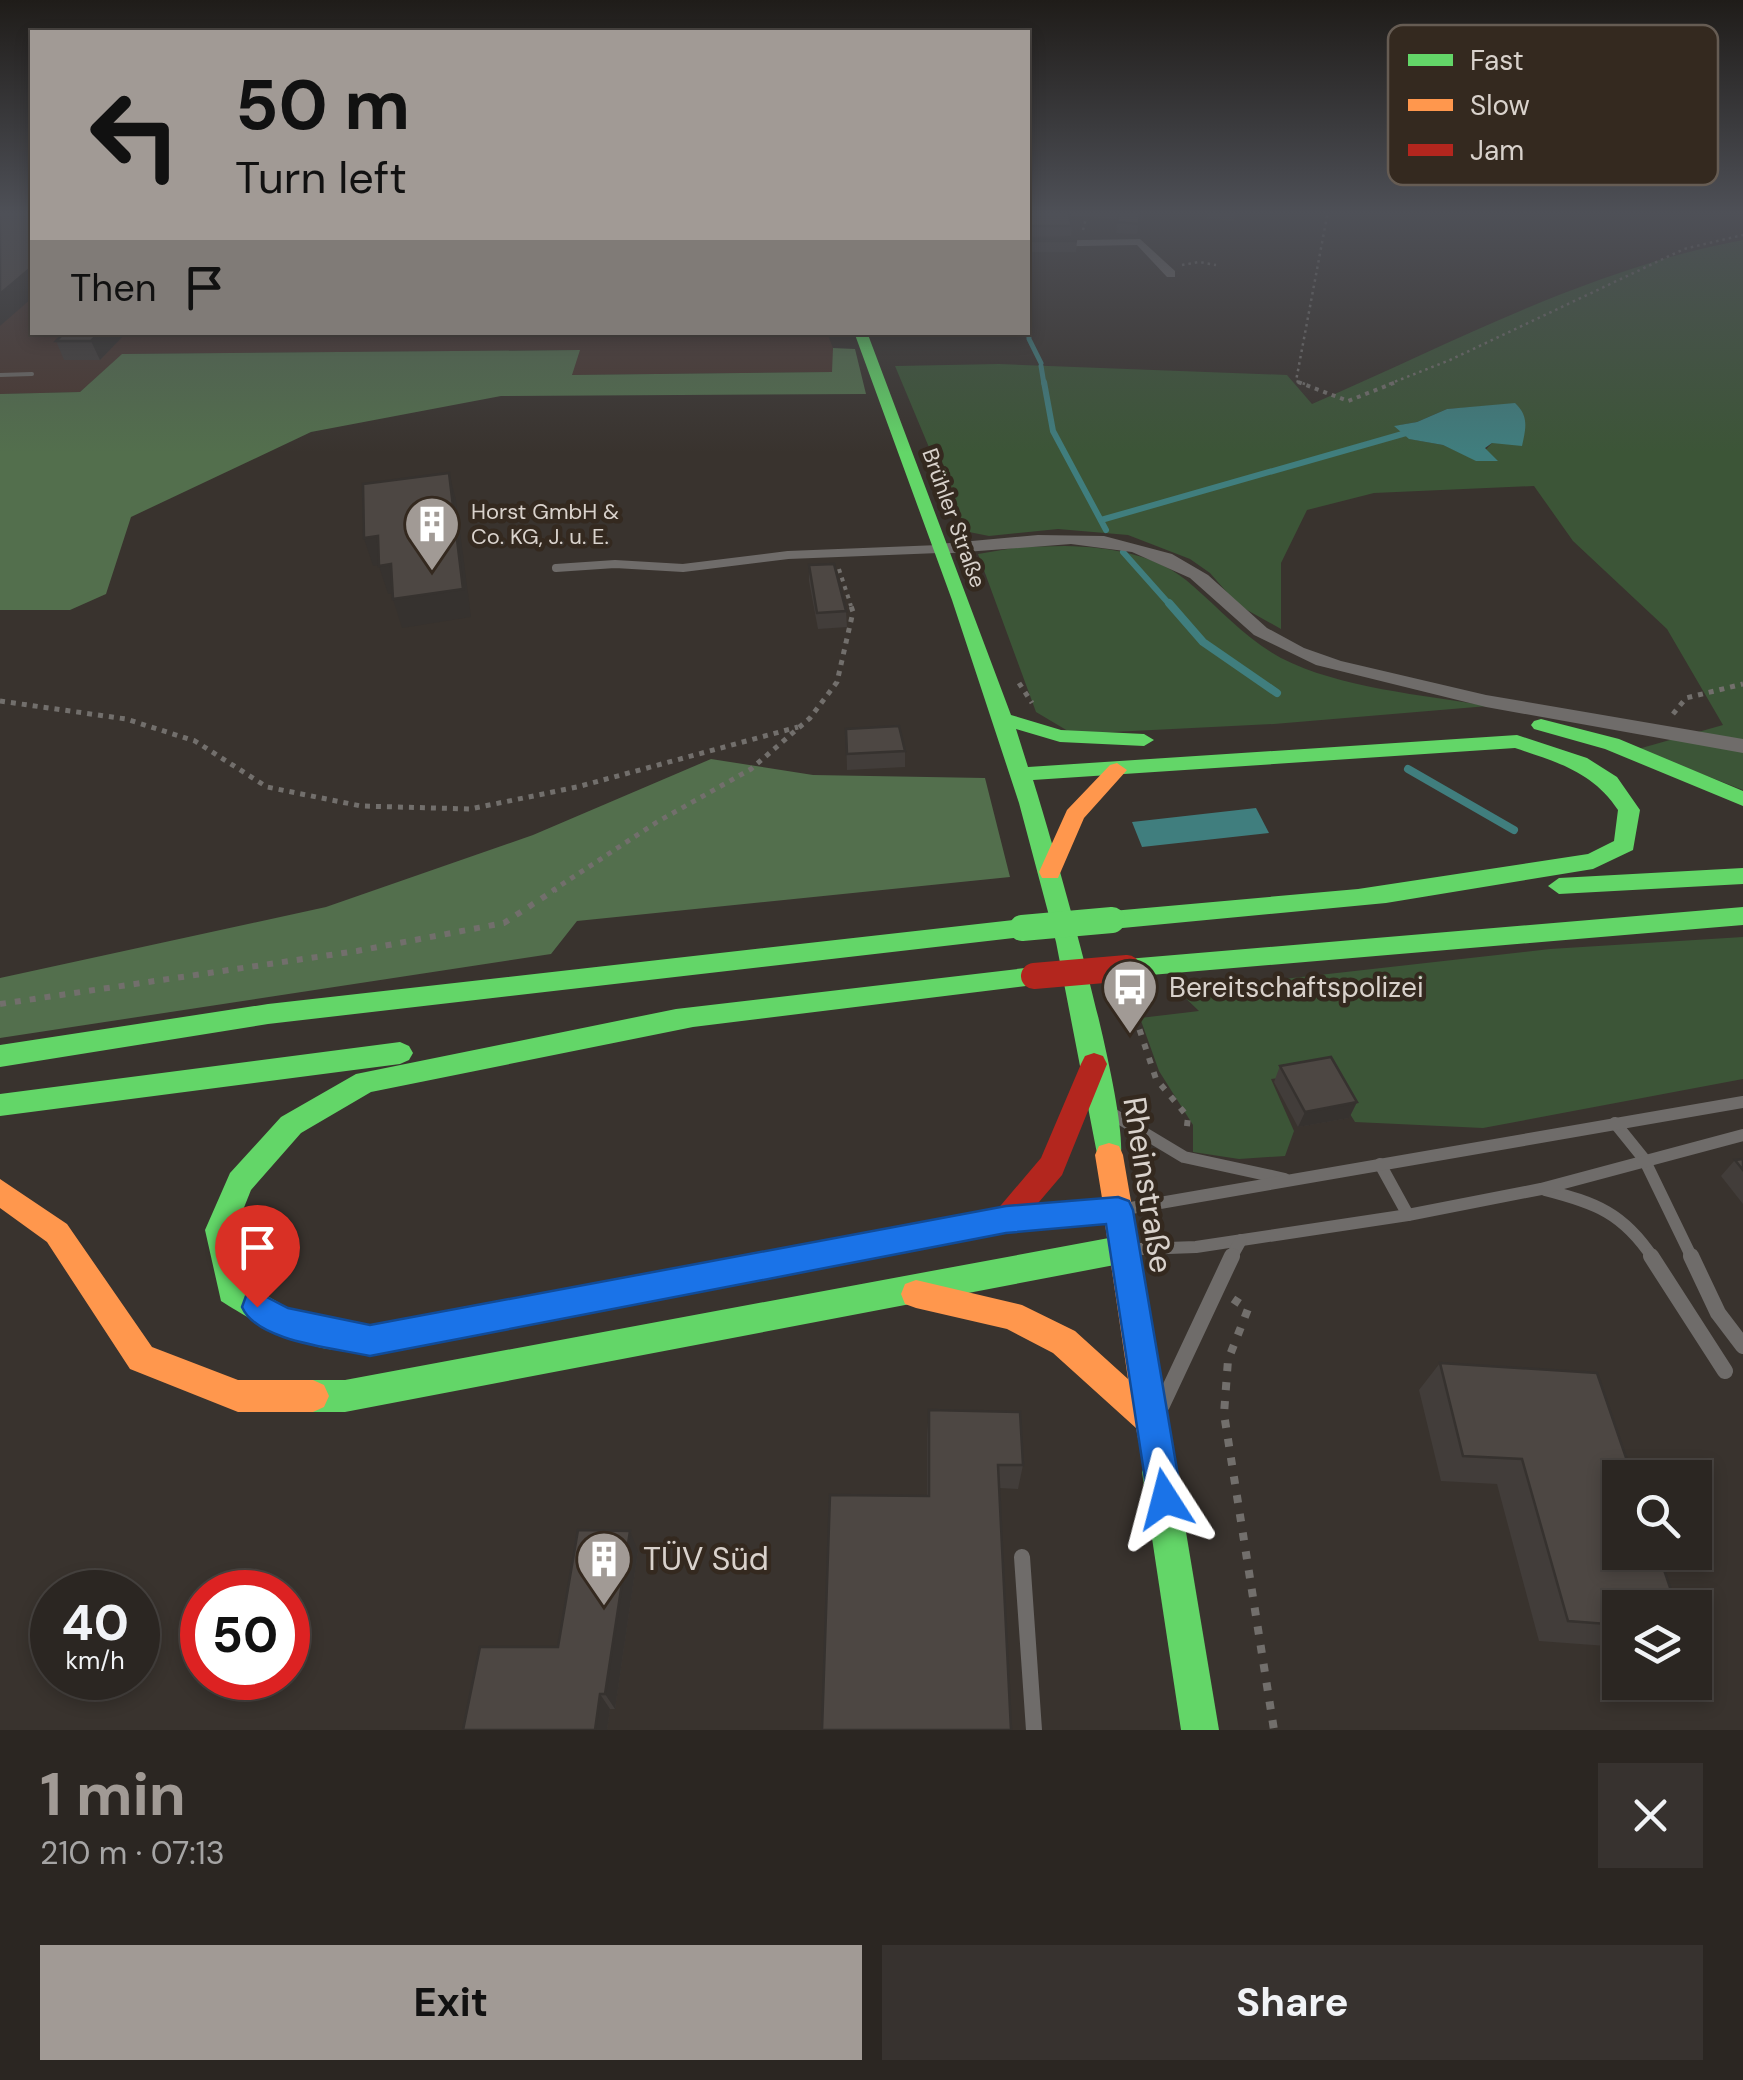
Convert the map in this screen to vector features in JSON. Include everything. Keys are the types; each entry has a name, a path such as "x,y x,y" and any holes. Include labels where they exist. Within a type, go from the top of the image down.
{"main road":[{"name":"Brühler Straße","path":"861,335 1003,719"},
{"path":"1461,718 1528,721 1612,744 1743,799"},
{"path":"1003,719 1060,736 1153,740 1016,766"},
{"name":"Rheinstraße","path":"1003,719 1050,872 1094,1064 1200,1730"},
{"path":"1016,766 1117,770 1454,742 1518,741 1565,754 1599,775 1627,801 1631,822 1625,844 1593,862 1364,896"},
{"path":"1050,872 1070,818 1086,795 1117,770"},
{"path":"0,1056 268,1014 1022,928 1364,896 1743,876"},
{"path":"0,1105 1034,976 1743,916"},
{"path":"702,1015 365,1082 291,1125 240,1182 220,1230 232,1292 282,1322 370,1340 1006,1220 1118,1210"},
{"path":"1006,1220 1052,1166 1094,1064"},
{"path":"0,1192 57,1233 141,1358 238,1396 345,1396 1125,1249"},
{"path":"898,1290 1012,1315 1064,1342 1153,1422"}],"street":[{"path":"939,549 1060,538 1101,540 1141,548 1200,576 1244,620 1332,664 1743,746"}],"lane":[{"path":"556,568 615,564 683,568 788,555 939,549"},
{"path":"1118,1210 1743,1102"},
{"path":"1102,1108 1184,1157 1294,1181"},
{"path":"1615,1123 1644,1160 1718,1312 1743,1346"},
{"path":"1125,1249 1196,1247 1408,1215 1541,1190 1743,1135"},
{"path":"1380,1164 1408,1215"},
{"path":"1541,1190 1584,1199 1614,1213 1633,1228 1725,1371"},
{"path":"1153,1422 1215,1287 1242,1240"},
{"path":"1022,1558 1034,1730"}],"path":[{"path":"1313,292 1296,381 1348,401 1450,360 1594,292"},
{"path":"0,1004 357,951 504,924 657,822 751,769 800,726 837,682 853,612 835,556"},
{"path":"1658,731 1686,698 1743,684"},
{"path":"0,700 126,718 195,741 267,787 360,806 470,809 577,787 800,726"},
{"path":"1215,1287 1248,1309 1229,1350 1221,1382 1274,1730"}],"shaded area":[{"path":"0,292 30,292 30,335 828,335 833,348 833,372 571,375 578,350 123,354 80,392 0,394"}],"green space":[{"path":"1568,292 1743,292 1743,790 1638,749 1723,725 1667,629 1573,541 1534,486 1374,493 1307,510 1281,563 1281,629 1238,605 1210,573 1190,559 1128,535 1058,529 989,536 964,531 895,366 999,364 1287,375 1312,404","holes":["1490,406 1492,443 1476,460 1443,445 1410,439 1395,426 1417,422 1447,409"]},
{"path":"833,348 855,349 866,394 501,396 311,432 131,517 106,594 70,610 0,610 0,394 80,392 122,354 580,350 572,375 832,372"},
{"path":"1065,546 1133,554 1165,566 1257,642 1304,668 1382,689 1488,706 1274,724 1073,734 1036,712 978,554 1020,547"},
{"path":"711,759 813,775 985,778 1010,877 577,921 551,954 0,1038 0,978 326,907 533,835"},
{"path":"1743,937 1743,1079 1483,1128 1355,1122 1324,1072 1271,1079 1294,1131 1285,1156 1239,1159 1193,1152 1193,1125 1159,1071 1140,1018 1199,1011 1178,991 1550,949"}],"water":[{"path":"1515,403 1525,423 1522,446 1492,443 1485,448 1498,461 1476,461 1443,445 1409,439 1394,426 1417,422 1447,409"},
{"path":"1256,808 1269,833 1142,847 1132,822"}],"building":[{"path":"62,335 97,335 91,341 56,341"},
{"path":"449,473 463,589 393,599 391,564 379,566 378,536 364,538 363,484"},
{"path":"834,564 846,611 817,613 809,565"},
{"path":"899,726 905,751 847,754 846,729"},
{"path":"1331,1057 1357,1102 1305,1112 1280,1066"},
{"path":"1440,1363 1597,1373 1627,1460 1602,1460 1602,1570 1664,1570 1671,1590 1602,1590 1602,1624 1568,1621 1522,1459 1463,1456"},
{"path":"929,1410 1020,1412 1023,1465 998,1465 1011,1730 822,1730 830,1495 929,1496"},
{"path":"578,1530 630,1531 605,1694 600,1694 595,1730 463,1730 480,1647 558,1647"}],"waterway":[{"path":"1029,335 1041,363"},
{"path":"1041,366 1044,384"},
{"path":"1044,382 1053,431 1106,530"},
{"path":"1101,520 1406,433"},
{"path":"1123,552 1171,606"},
{"path":"1169,603 1203,642 1277,693"},
{"path":"1408,769 1514,830"}],"railway":[{"path":"0,375 32,374"}],"traffic: fast":[{"path":"861,335 961,600 1030,803 1076,977 1109,1155"},
{"path":"1003,719 1060,736 1144,740"},
{"path":"1541,725 1612,744 1743,799"},
{"path":"1019,774 1517,741 1580,763 1610,782 1629,810 1625,845 1593,861 1363,896"},
{"path":"1559,886 1743,876"},
{"path":"1112,920 1386,895"},
{"path":"1127,968 1743,916"},
{"path":"1022,928 1112,920"},
{"path":"0,1056 268,1014 1022,928"},
{"path":"676,1019 1034,976"},
{"path":"351,1336 282,1322 232,1291 220,1230 240,1182 291,1125 365,1082 703,1015"},
{"path":"0,1105 400,1053"},
{"path":"313,1396 345,1396 1125,1249"},
{"path":"1159,1472 1200,1730"}],"traffic: slow":[{"path":"1050,872 1075,815 1117,770"},
{"path":"1109,1155 1159,1472"},
{"path":"0,1192 57,1233 141,1358 238,1396 313,1396"},
{"path":"351,1336 370,1340 1006,1220 1118,1210"},
{"path":"916,1294 1011,1315 1064,1342 1153,1422"}],"traffic: jam":[{"path":"1034,976 1127,968"},
{"path":"1006,1220 1052,1166 1094,1064"}],"place":[{"name":"Horst GmbH & Co. KG, J. u. E.","path":"432,573"},
{"name":"Bereitschaftspolizei","path":"1130,1036"},
{"name":"TÜV Süd","path":"604,1608"}],"route":[{"path":"257,1307 282,1322 370,1340 1006,1220 1118,1210 1165,1499"}]}
